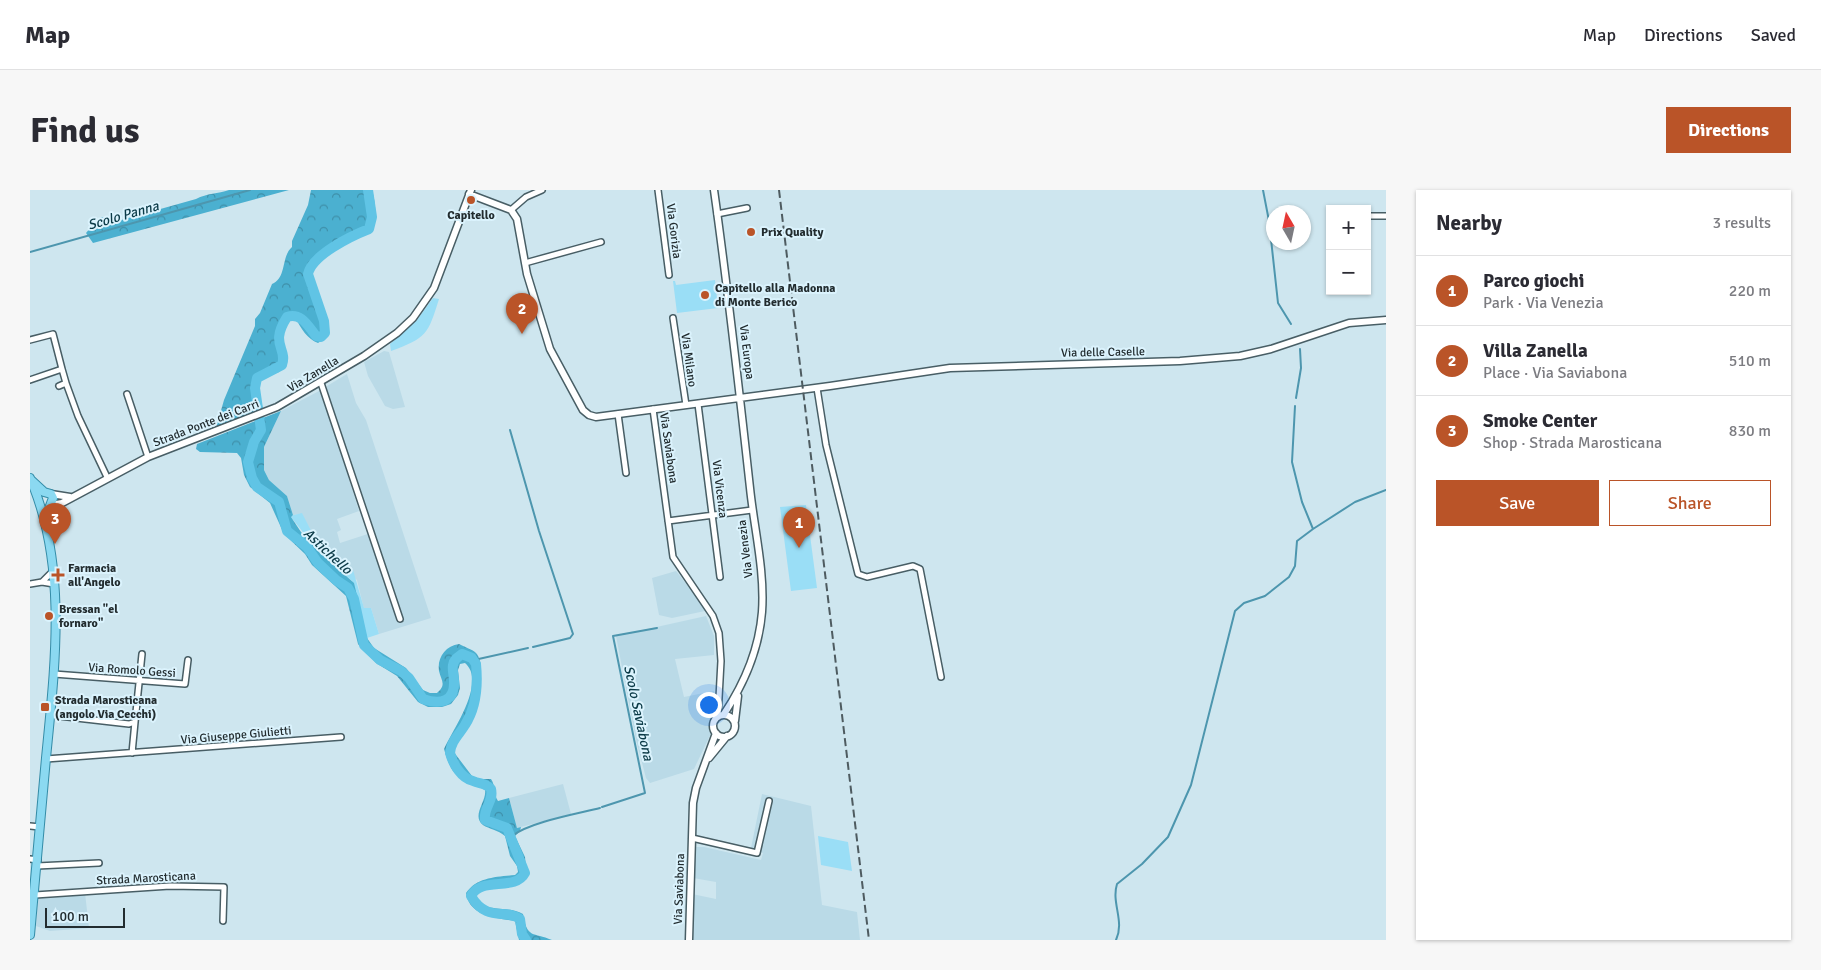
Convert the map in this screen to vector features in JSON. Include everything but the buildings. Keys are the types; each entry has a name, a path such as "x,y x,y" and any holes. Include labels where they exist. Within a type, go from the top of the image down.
{"main road":[{"path":"31,479 48,493 53,501 44,520"},
{"path":"30,933 35,894 35,862 54,674 53,571 44,520 31,479"},
{"path":"38,502 38,496 48,493"},
{"path":"38,502 50,506"}],"street":[{"path":"469,191 511,210 526,197 542,190"},
{"name":"Via Gorizia","path":"658,190 669,275"},
{"name":"Via Europa","path":"714,190 741,398"},
{"name":"Via Zanella","path":"273,409 321,383 364,356 414,318 434,288 469,191"},
{"path":"717,214 747,208"},
{"name":"Via Saviabona","path":"511,210 517,218 525,263 550,349 583,410 589,415 596,417 653,409 673,556 711,613 718,632 721,661 721,715 713,725 716,733 696,788 692,838 689,940"},
{"path":"1371,216 1386,216"},
{"path":"525,263 601,242"},
{"name":"Via Milano","path":"673,318 686,405"},
{"name":"Via delle Caselle","path":"653,409 971,366 1171,362 1240,356 1271,349 1349,323 1386,320"},
{"path":"30,340 53,334 66,383 78,416 107,478"},
{"path":"30,380 62,369"},
{"path":"59,386 66,383"},
{"path":"321,383 400,619"},
{"path":"817,388 826,444 858,574 867,577 913,566 920,569 941,677"},
{"name":"Strada Ponte dei Carri","path":"127,394 148,457"},
{"name":"Via Venezia","path":"735,722 738,694 757,642 762,612 741,398"},
{"name":"Via Vicenza","path":"698,404 720,577"},
{"name":"Strada Ponte dei Carri","path":"50,506 62,502 148,457 273,409"},
{"path":"618,414 626,473"},
{"path":"48,493 67,498 72,496"},
{"path":"668,521 752,510"},
{"path":"42,582 53,571"},
{"path":"30,584 42,582 54,584"},
{"path":"132,753 142,654"},
{"name":"Via Romolo Gessi","path":"54,674 185,684 188,660"},
{"name":"Via Venezia","path":"721,715 738,694"},
{"path":"50,715 129,724 135,722"},
{"path":"705,763 727,736 733,732 735,722 731,716 721,715"},
{"path":"716,733 727,736"},
{"name":"Via Giuseppe Giulietti","path":"46,760 341,737"},
{"name":"Via Saviabona","path":"692,838 757,853 769,801"},
{"path":"30,826 40,827"},
{"name":"Strada Marosticana","path":"35,862 99,863"},
{"name":"Strada Marosticana","path":"35,894 170,886 224,887 223,921"}],"shaded area":[{"path":"715,280 718,308 677,313 673,281 675,281 676,285"},
{"path":"433,298 439,299 432,320 424,333 412,342 391,351 390,344 417,320"},
{"path":"384,351 389,352 405,407 393,409 385,406 368,376 364,362"},
{"path":"347,374 356,403 366,420 431,618 379,634 371,608 364,609 357,580 321,550 302,514 293,515 287,496 269,480 264,470 264,447 281,411 321,390 359,511 337,519 341,530 337,532 340,543 374,532 327,390 327,386"},
{"path":"806,505 817,588 791,591 780,507"},
{"path":"302,513 321,550 346,571 353,570 364,608 371,608 379,634 367,638 352,581 319,552 290,516"},
{"path":"676,571 706,609 705,611 672,618 659,615 652,578"},
{"path":"706,616 714,636 714,655 675,659 684,697 714,691 715,725 694,769 650,783 646,778 636,740 616,636"},
{"path":"563,784 571,814 517,828 509,798"},
{"path":"762,794 811,806 822,905 857,912 860,940 692,940 692,894 716,899 716,882 693,878 695,847 704,847 761,860 763,853 751,848"},
{"path":"818,836 848,842 852,871 821,865"},
{"path":"85,893 89,928 50,931 36,926 38,896"}],"green space":[{"path":"229,190 289,190 93,243 86,233 92,226 100,224 99,218 105,217 107,224"},
{"path":"311,190 372,190 375,206 374,223 369,232 342,243 312,267 313,281 326,320 327,330 324,339 318,343 314,341 305,333 296,319 289,317 284,329 283,340 286,364 279,372 262,379 258,385 263,410 216,428 224,400 255,326 255,319 260,313 272,284 280,277 286,256 292,247 292,241 308,205"},
{"path":"281,411 264,447 264,470 269,480 287,496 293,515 291,517 301,532 319,552 354,583 367,638 374,648 406,668 423,690 430,693 437,693 443,685 439,671 439,662 446,650 459,644 476,653 481,667 481,677 474,710 467,728 455,743 453,751 472,776 480,779 491,779 498,801 509,798 517,828 521,827 515,836 525,857 527,879 479,888 475,891 474,897 485,906 517,911 523,914 529,931 552,940 519,940 515,921 484,914 472,907 468,901 466,893 481,881 515,875 518,872 517,866 510,856 505,836 483,825 480,821 479,813 485,790 463,779 454,772 444,749 466,706 472,682 471,671 465,663 460,664 458,670 460,688 458,695 451,704 442,707 428,707 418,702 397,676 376,663 358,644 346,596 312,565 305,554 284,534 270,503 250,487 244,475 241,458 237,453 200,452 196,449 197,444"}],"waterway":[{"name":"Scolo Panna","path":"30,252 250,190"},
{"name":"Astichello","path":"368,190 372,217 369,229 352,236 324,253 311,267 308,274 324,321 325,333 321,337 316,336 300,318 296,316 287,317 279,334 283,354 282,365 257,378 255,388 261,430 254,442 248,462 252,478 257,487 279,502 287,531 307,547 318,563 336,580 348,588 354,599 364,645 380,660 401,671 409,678 423,699 435,702 449,698 454,688 454,663 456,658 462,654 472,658 476,664 477,680 472,711 454,742 450,753 455,766 461,774 491,789 492,793 485,820 507,828 525,873 514,882 482,887 471,896 483,909 496,914 515,916 520,919 522,934 526,940"},
{"path":"1263,190 1269,221 1278,303 1291,324"},
{"path":"1296,398 1301,368 1300,349"},
{"path":"1295,406 1292,462 1302,502 1313,529 1355,502 1386,490"},
{"path":"510,430 539,531 573,634 570,638 533,647"},
{"path":"1116,940 1119,926 1116,898 1117,884 1142,864 1168,837 1191,785 1235,611 1244,603 1265,596 1289,577 1295,566 1297,541 1313,529"},
{"name":"Scolo Saviabona","path":"602,807 645,793 613,636 657,628"},
{"path":"474,660 528,648"},
{"name":"Scolo Saviabona","path":"512,836 541,823 600,808"}],"railway":[{"path":"779,190 869,940"}],"place":[{"name":"Capitello","path":"471,200"},
{"name":"Prix Quality","path":"751,232"},
{"name":"Capitello alla Madonna di Monte Berico","path":"705,295"},
{"name":"Villa Zanella","path":"522,334"},
{"name":"Smoke Center","path":"55,544"},
{"name":"Parco giochi","path":"799,548"},
{"name":"Farmacia all'Angelo","path":"58,575"},
{"name":"Bressan \"el fornaro\"","path":"49,616"},
{"name":"Strada Marosticana (angolo Via Cecchi)","path":"45,707"}]}
